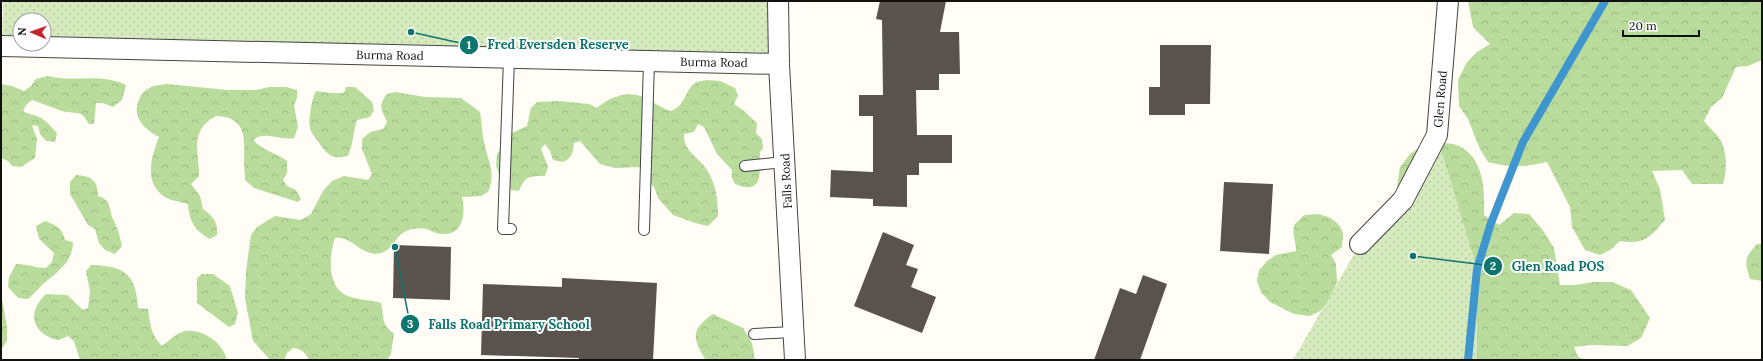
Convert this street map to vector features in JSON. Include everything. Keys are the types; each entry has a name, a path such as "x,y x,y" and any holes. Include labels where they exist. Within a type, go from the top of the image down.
{"street":[{"name":"Falls Road","path":"778,1 779,64 795,360"},
{"name":"Glen Road","path":"1360,244 1403,200 1437,135 1448,1"},
{"name":"Burma Road","path":"1,46 779,64"}],"lane":[{"path":"509,58 503,229 511,229"},
{"path":"644,230 649,61"},
{"path":"745,166 785,162"},
{"path":"754,334 794,332"}],"green space":[{"path":"3,1 778,1 779,64 52,47 52,12 12,12 12,46 2,46"},
{"path":"1468,1 1762,1 1762,60 1748,66 1736,67 1722,98 1711,107 1704,121 1719,137 1724,148 1726,164 1723,184 1692,184 1682,170 1652,171 1660,189 1665,220 1651,235 1641,241 1620,241 1610,250 1600,255 1585,250 1572,227 1570,207 1547,162 1518,166 1488,162 1480,149 1468,119 1459,106 1458,80 1467,62 1477,52 1490,44 1473,27"},
{"path":"48,76 67,79 106,79 126,85 122,100 113,107 103,103 96,103 94,124 89,124 82,114 62,111 32,100 26,105 23,111 39,117 49,124 57,133 55,142 46,141 40,134 38,126 32,125 37,139 35,158 21,167 12,166 8,161 1,158 1,84 12,86 24,91 31,86 36,79"},
{"path":"707,80 720,81 735,88 738,95 734,104 757,123 756,133 762,139 763,148 760,152 760,174 758,180 756,184 751,187 745,187 735,184 732,178 732,170 717,154 704,127 698,124 694,132 684,134 686,145 692,154 704,165 714,186 717,198 718,216 708,226 673,215 658,198 655,189 639,167 615,168 600,164 580,141 574,143 572,155 563,162 553,160 550,151 545,144 541,149 548,167 545,176 528,178 523,182 519,191 511,190 499,174 496,166 497,154 512,133 527,126 531,108 537,102 559,101 589,104 597,108 612,98 631,94 643,97 671,111 680,105 693,85 697,82"},
{"path":"167,84 227,90 256,90 269,87 286,87 297,90 297,98 294,105 298,127 294,138 289,139 263,136 253,140 287,161 287,173 283,180 287,186 296,190 301,199 298,202 254,188 245,180 242,130 233,120 226,117 216,116 202,128 199,135 197,150 199,176 191,184 200,196 203,209 210,214 216,223 217,235 210,239 200,233 191,220 188,204 167,198 156,188 151,174 151,167 154,151 159,137 144,127 138,117 137,106 142,94 153,86"},
{"path":"346,87 355,87 372,102 374,110 370,117 357,120 348,156 338,157 327,153 312,133 310,114 316,91 344,93"},
{"path":"395,92 425,97 461,98 480,112 483,138 492,174 488,192 481,196 462,197 464,210 461,222 455,231 449,234 438,234 422,228 411,229 399,236 394,245 388,250 374,254 363,250 347,240 335,238 331,254 331,272 334,281 337,288 343,294 354,298 381,303 385,324 394,333 391,354 387,360 309,360 303,351 293,348 287,353 284,360 270,360 253,341 245,298 246,271 251,235 257,227 275,216 301,220 311,214 323,191 332,181 344,176 368,180 372,174 362,149 362,139 370,132 383,129 387,122 381,105 387,94"},
{"path":"1437,135 1477,269 1477,360 1293,360 1360,244"},
{"path":"1445,143 1456,145 1465,150 1472,157 1481,174 1484,195 1484,215 1499,225 1514,213 1529,214 1542,229 1554,248 1560,285 1612,282 1631,290 1650,318 1641,338 1627,346 1590,345 1574,347 1578,357 1586,360 1377,360 1403,200 1397,187 1400,167 1410,154 1424,144"},
{"path":"76,175 86,176 93,180 97,186 98,196 106,200 108,203 122,246 115,254 105,250 99,243 95,229 88,225 70,194 70,182"},
{"path":"1318,214 1330,218 1340,226 1342,230 1342,247 1331,255 1336,264 1337,281 1332,299 1320,311 1310,316 1294,314 1270,302 1261,292 1257,281 1259,270 1267,261 1276,255 1296,251 1293,233 1294,225 1304,215"},
{"path":"45,221 58,228 65,240 73,242 70,257 57,272 28,299 18,298 8,287 9,277 16,264 46,268 52,262 54,253 39,239 36,226"},
{"path":"1757,244 1762,244 1762,281 1750,279 1746,263 1750,252"},
{"path":"91,265 112,267 126,274 135,287 138,308 148,309 153,333 155,338 162,346 179,333 186,331 199,332 212,338 222,348 227,360 80,360 74,341 68,336 59,340 47,336 37,327 34,316 38,304 46,294 67,295 83,310 88,308 90,292 86,271"},
{"path":"202,274 213,274 230,286 238,313 235,324 229,327 197,303 197,278"},
{"path":"1,294 7,327 7,341 1,349"},
{"path":"713,314 743,328 752,343 755,360 702,360 705,359 696,339 697,329"}],"building":[{"path":"880,1 946,1 940,32 959,32 960,74 939,74 939,90 916,90 917,135 952,135 952,163 919,163 919,175 907,175 907,207 873,206 873,199 830,197 831,170 873,172 873,116 859,116 859,95 883,95 882,20 876,19"},
{"path":"1160,45 1211,45 1210,104 1185,104 1185,115 1149,115 1149,87 1160,87"},
{"path":"1224,182 1273,184 1269,254 1220,251"},
{"path":"883,232 914,245 906,265 918,269 911,287 936,297 922,333 854,306"},
{"path":"394,245 451,247 450,300 393,298"},
{"path":"1143,275 1167,284 1140,360 1094,360 1120,288 1136,294"},
{"path":"562,278 657,283 653,360 579,360 579,358 481,355 483,284 562,287"}],"waterway":[{"path":"1468,360 1477,269 1491,223 1523,142 1605,1"}],"place":[{"name":"Fred Eversden Reserve","path":"411,32"},
{"name":"Falls Road Primary School","path":"395,247"},
{"name":"Glen Road POS","path":"1413,256"}]}
